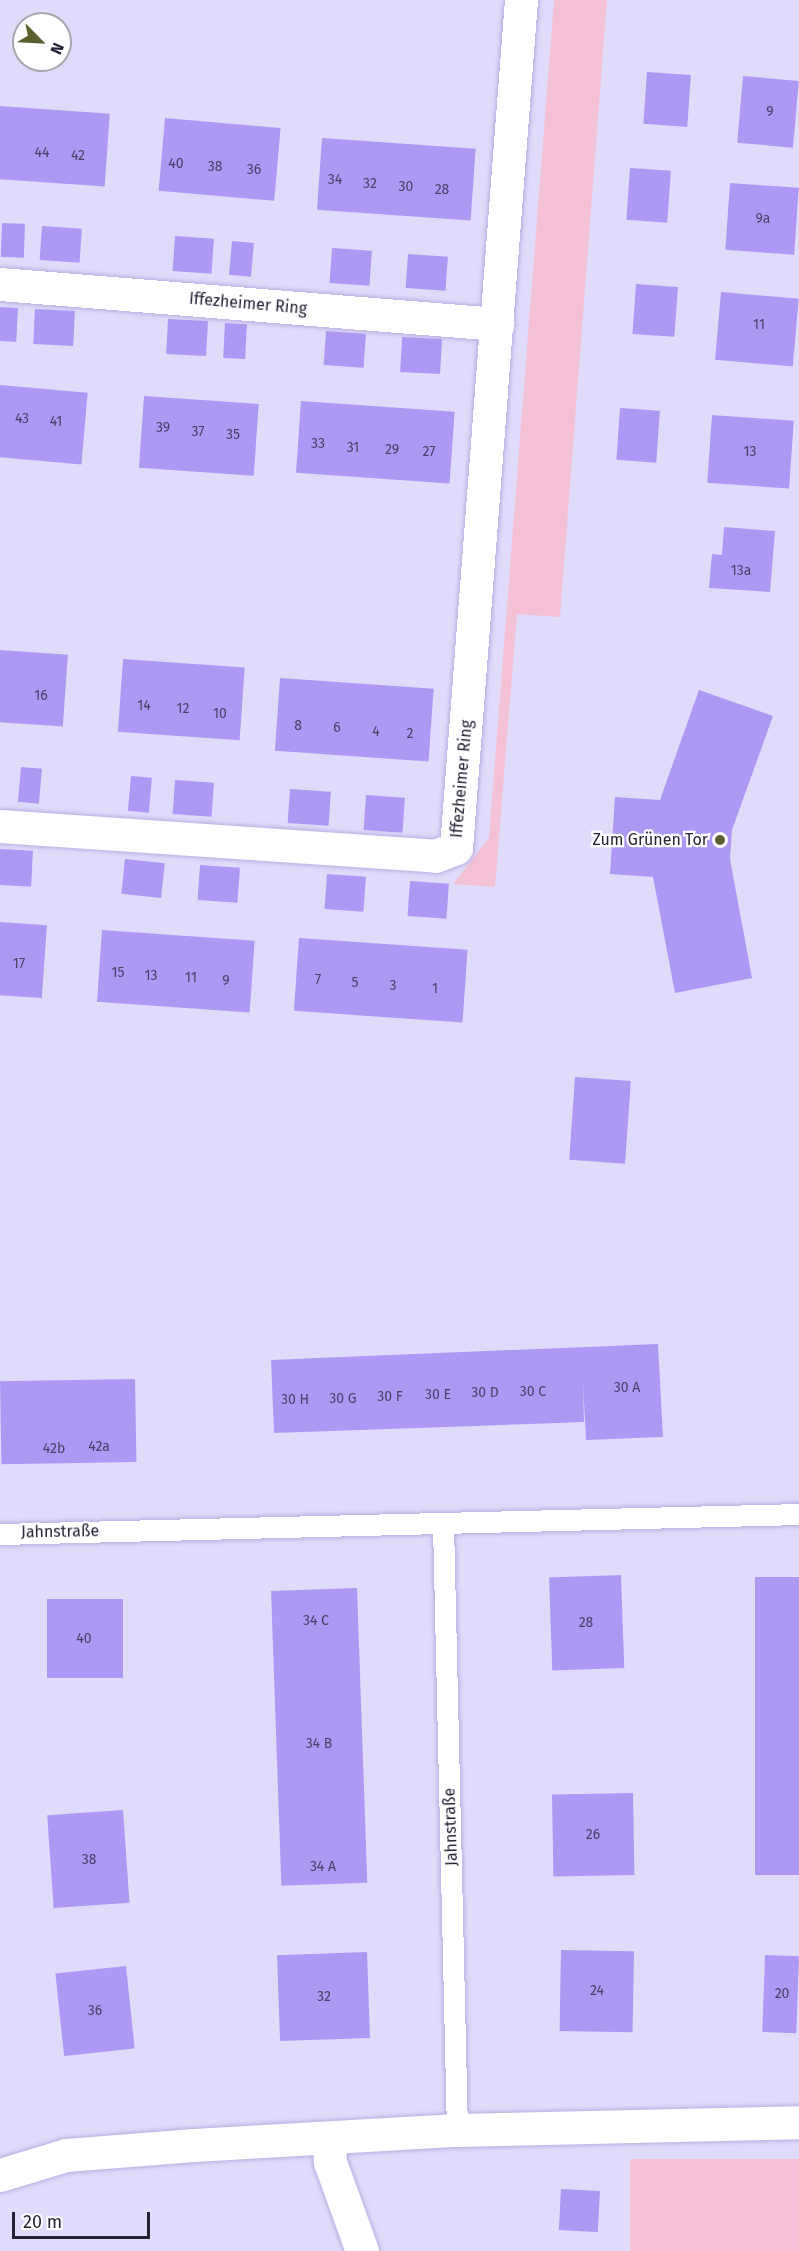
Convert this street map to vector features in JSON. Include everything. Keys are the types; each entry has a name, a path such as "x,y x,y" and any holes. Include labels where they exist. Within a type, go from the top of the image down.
{"street":[{"name":"Iffezheimer Ring","path":"0,826 435,856 456,848 521,0"},
{"name":"Iffezheimer Ring","path":"0,284 497,324"},
{"path":"0,2175 66,2155 457,2130 799,2122"},
{"path":"329,2138 330,2162 362,2251"}],"lane":[{"name":"Jahnstraße","path":"0,1534 799,1514"},
{"name":"Jahnstraße","path":"443,1524 457,2130"}],"shaded area":[{"path":"554,0 607,0 560,617 517,614 495,887 453,884 489,838"},
{"path":"630,2159 799,2159 799,2251 630,2251"}],"building":[{"path":"647,72 691,75 687,127 643,124"},
{"path":"743,76 799,81 793,148 737,143"},
{"path":"0,106 110,114 105,186 0,179"},
{"path":"165,118 281,128 274,201 159,191"},
{"path":"322,138 476,149 471,221 317,210"},
{"path":"630,168 671,171 667,223 626,220"},
{"path":"730,183 799,188 794,255 725,250"},
{"path":"2,223 25,224 24,258 1,257"},
{"path":"42,226 82,229 80,263 40,260"},
{"path":"175,236 214,239 211,274 173,271"},
{"path":"232,241 254,243 251,277 229,275"},
{"path":"332,248 372,251 369,286 330,283"},
{"path":"408,254 448,257 446,291 406,288"},
{"path":"636,284 678,287 674,337 633,334"},
{"path":"721,292 799,299 793,367 715,360"},
{"path":"0,307 18,308 16,342 0,341"},
{"path":"35,309 75,311 73,346 33,344"},
{"path":"168,319 208,321 206,356 166,354"},
{"path":"225,323 247,324 245,359 223,358"},
{"path":"326,331 366,334 364,368 324,365"},
{"path":"402,337 442,339 440,374 400,372"},
{"path":"0,385 88,393 81,464 0,457"},
{"path":"144,396 259,404 254,476 139,468"},
{"path":"301,401 455,412 450,484 296,473"},
{"path":"620,408 660,411 656,463 616,460"},
{"path":"712,415 794,421 789,489 707,483"},
{"path":"724,527 775,531 770,592 709,588 712,554 722,555"},
{"path":"0,650 68,655 63,727 0,722"},
{"path":"123,659 245,668 240,740 118,732"},
{"path":"280,678 434,689 429,762 275,751"},
{"path":"699,690 773,716 732,830 730,859 752,978 675,993 653,877 610,874 615,797 660,800"},
{"path":"21,767 42,769 39,804 18,802"},
{"path":"131,776 152,778 149,813 128,811"},
{"path":"175,780 214,783 212,817 173,814"},
{"path":"290,789 331,792 329,826 288,823"},
{"path":"366,795 405,798 402,833 364,830"},
{"path":"0,849 33,851 31,887 0,885"},
{"path":"125,859 165,863 161,898 121,894"},
{"path":"200,865 240,868 237,903 198,900"},
{"path":"327,874 366,877 363,912 325,909"},
{"path":"410,881 449,884 446,919 408,916"},
{"path":"0,922 47,925 42,998 0,995"},
{"path":"102,930 255,941 250,1012 97,1002"},
{"path":"299,938 468,950 462,1023 294,1011"},
{"path":"575,1077 631,1081 625,1164 569,1160"},
{"path":"658,1344 663,1437 586,1440 583,1383 584,1422 274,1433 271,1360"},
{"path":"135,1379 136,1462 1,1464 0,1381"},
{"path":"621,1575 624,1668 552,1670 549,1578"},
{"path":"755,1577 799,1577 799,1875 755,1875"},
{"path":"357,1588 367,1883 281,1886 271,1591"},
{"path":"47,1599 123,1599 123,1678 47,1678"},
{"path":"633,1793 634,1875 553,1876 552,1794"},
{"path":"123,1810 129,1903 54,1908 47,1815"},
{"path":"561,1950 634,1951 633,2032 560,2031"},
{"path":"367,1952 370,2038 280,2041 277,1955"},
{"path":"765,1955 799,1956 796,2033 762,2032"},
{"path":"126,1966 135,2049 64,2056 55,1973"},
{"path":"561,2189 600,2191 598,2232 559,2230"}],"place":[{"name":"Zum Grünen Tor","path":"720,840"}]}
